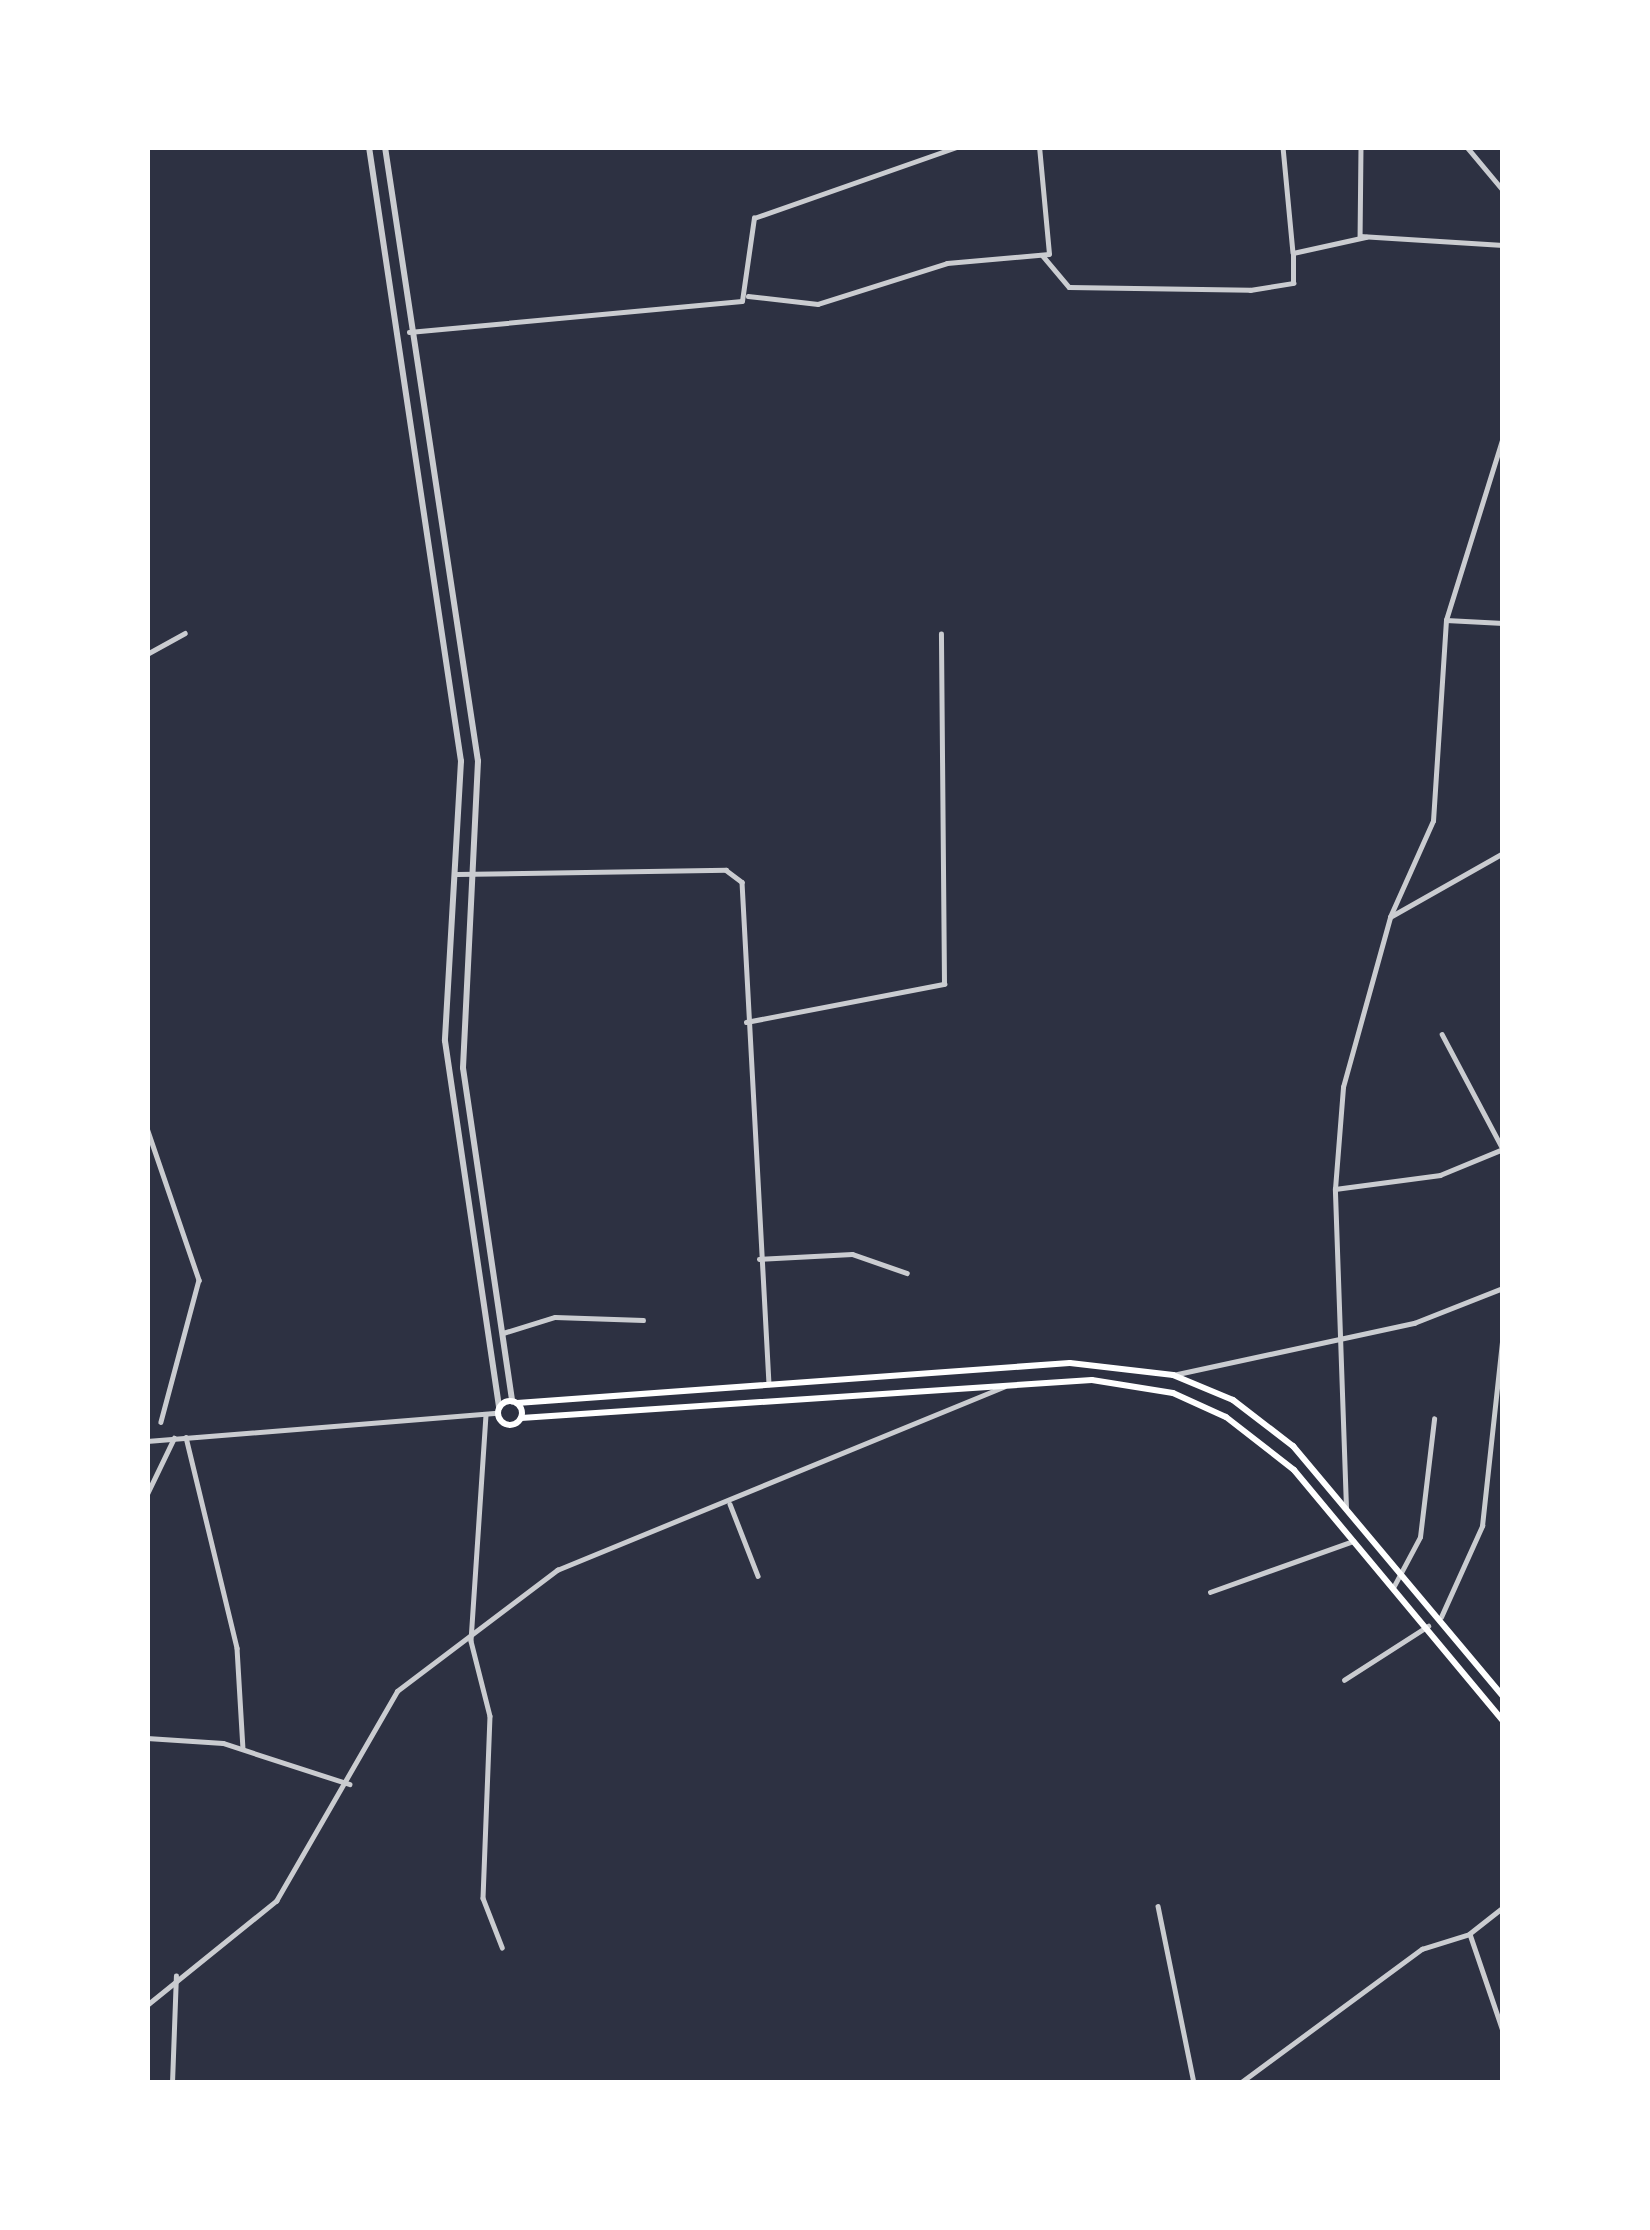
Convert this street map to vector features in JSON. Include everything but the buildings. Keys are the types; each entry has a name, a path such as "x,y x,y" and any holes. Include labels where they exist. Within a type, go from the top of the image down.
{"main road":[{"path":"1503,1696 1346,1508 1256,1415 1173,1375 1070,1364 515,1402 498,1410 507,1425 521,1418 1114,1382 1204,1405 1270,1448 1428,1625 1503,1721"},
{"path":"515,1402 521,1418"}],"street":[{"path":"147,1441 486,1415 498,1410 445,1041 461,761 369,147"},
{"path":"385,147 409,332 478,761 463,1068 515,1402"},
{"path":"748,296 754,218 957,147"},
{"path":"1039,147 1043,256 1069,287 1250,290 1293,283 1283,147"},
{"path":"1124,147 1162,147"},
{"path":"1361,147 1356,230 1366,237"},
{"path":"1466,147 1503,190"},
{"path":"1293,253 1366,237 1503,245"},
{"path":"409,332 748,296 818,304 947,263 1043,256"},
{"path":"1346,1508 1335,1189 1343,1088 1390,917 1432,821 1446,620 1503,437"},
{"path":"1446,620 1503,623"},
{"path":"147,654 184,633"},
{"path":"746,1022 944,985 941,634"},
{"path":"1390,917 1503,853"},
{"path":"457,874 735,874 769,1385"},
{"path":"1335,1189 1439,1175 1503,1149 1442,1034"},
{"path":"147,1128 199,1280 161,1422"},
{"path":"759,1258 852,1255 907,1273"},
{"path":"1173,1375 1342,1341 1503,1288"},
{"path":"503,1333 555,1317 644,1320"},
{"path":"1441,1617 1482,1526 1503,1333"},
{"path":"147,2005 176,1976 276,1901 350,1784 397,1691 471,1641 573,1560 729,1503 1004,1387"},
{"path":"1494,1408 1503,1408"},
{"path":"486,1415 471,1641 490,1716 483,1898 502,1947"},
{"path":"1393,1587 1420,1537 1434,1419"},
{"path":"186,1436 237,1648 243,1748"},
{"path":"147,1494 174,1438"},
{"path":"729,1503 758,1576"},
{"path":"1210,1592 1352,1541"},
{"path":"1344,1680 1428,1625"},
{"path":"147,1738 243,1748 350,1784"},
{"path":"1158,1906 1194,2083"},
{"path":"1240,2083 1423,1949 1470,1934 1503,1908"},
{"path":"1470,1934 1503,2031"},
{"path":"172,2083 176,1976"}]}
